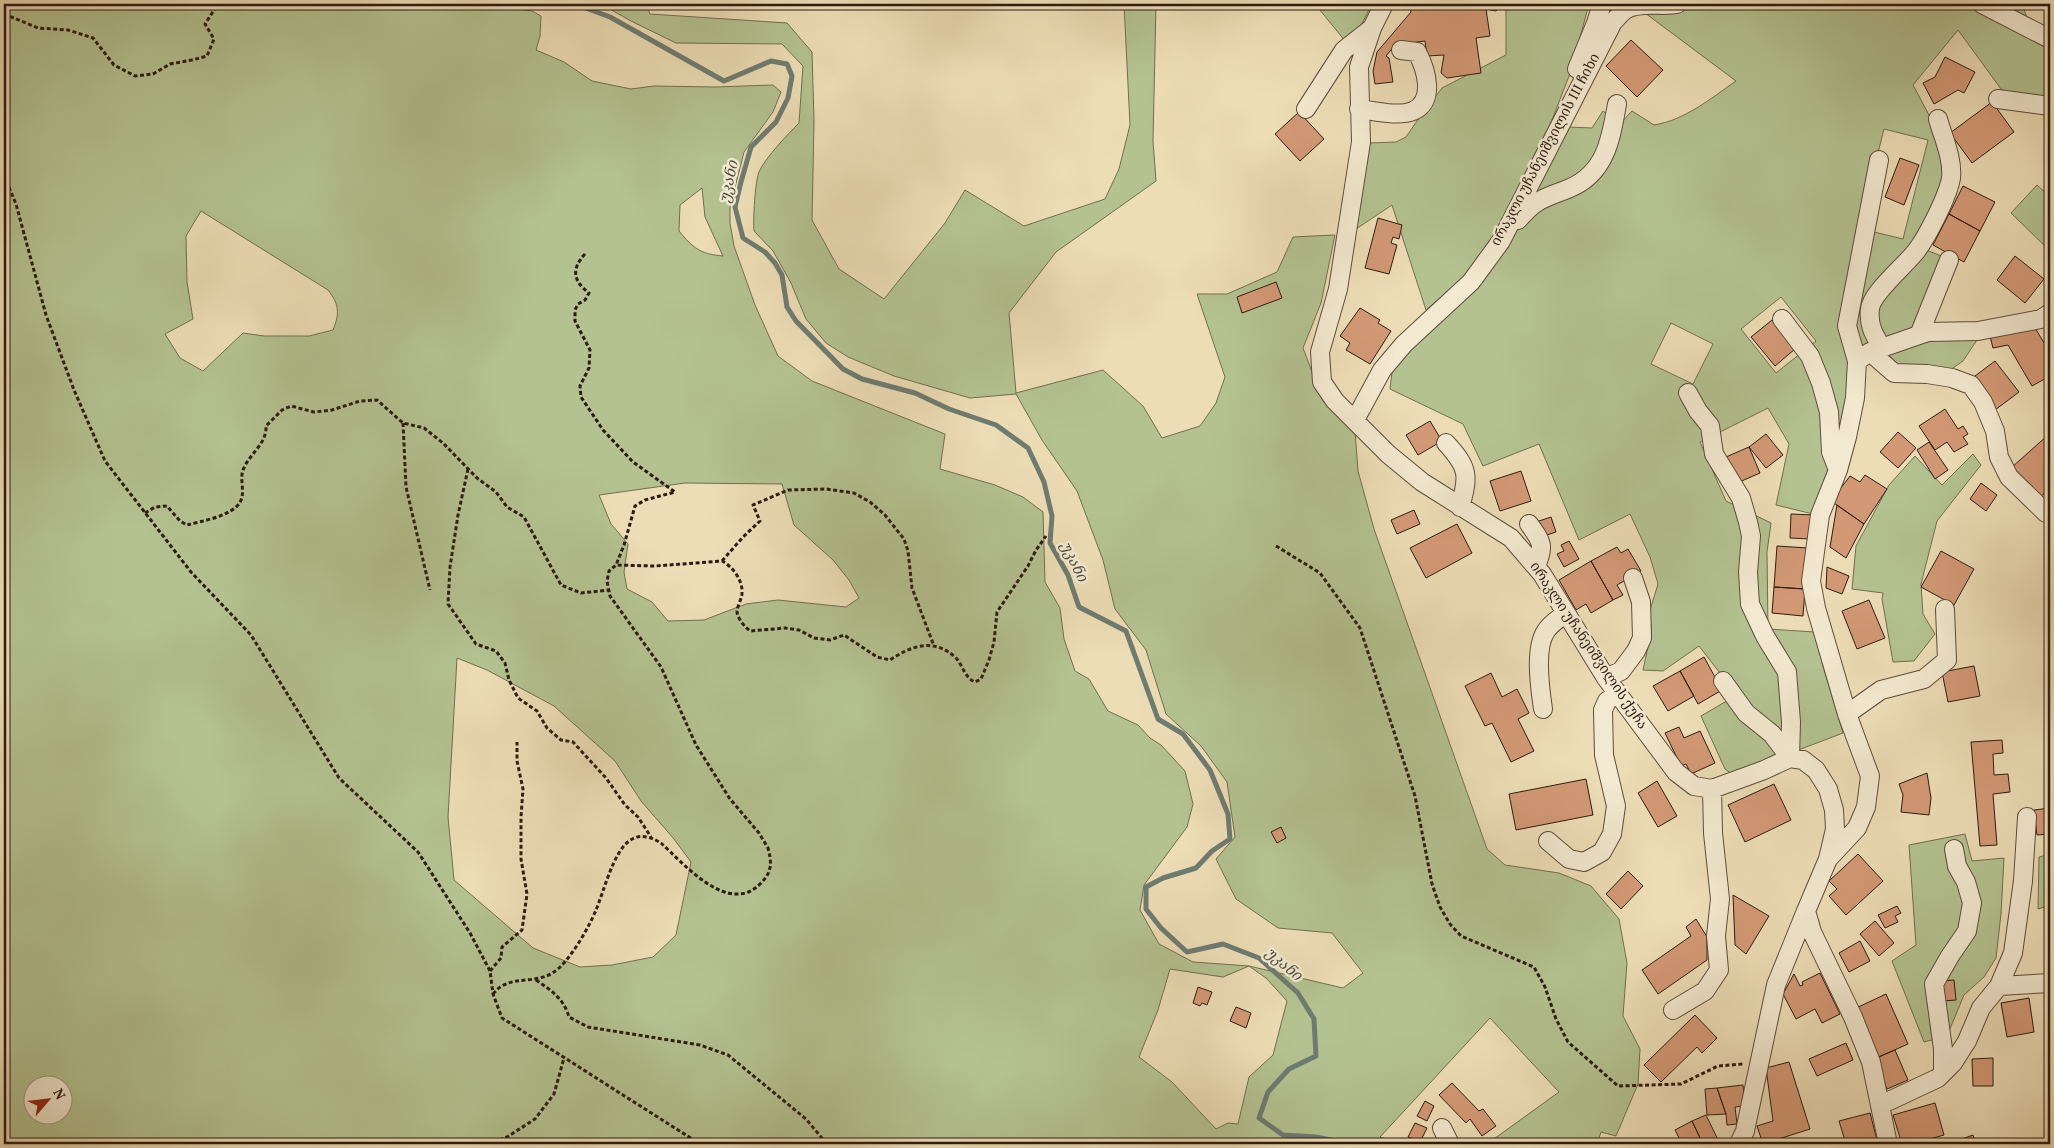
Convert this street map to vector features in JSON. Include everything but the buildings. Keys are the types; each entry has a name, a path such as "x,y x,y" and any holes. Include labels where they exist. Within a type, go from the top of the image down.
{"street":[{"name":"ირაკლი უჩანეიშვილის ქუჩა","path":"1384,4 1372,28 1359,67 1361,142 1338,289 1320,352 1322,382 1335,401 1401,465 1422,482 1511,538 1536,567 1606,678 1676,772 1694,786 1712,789"},
{"path":"1554,138 1562,105 1602,4"},
{"name":"ირაკლი უჩანეიშვილის III ჩიხი","path":"1355,420 1382,370 1404,344 1471,282 1501,241 1613,22 1626,9 1643,5 1667,6 1677,4"},
{"path":"1982,4 2050,39"},
{"path":"1306,109 1344,50 1372,28"},
{"path":"1359,110 1398,113 1414,110 1425,99 1428,80 1423,63 1417,52 1401,50"},
{"path":"1998,99 2050,106"},
{"path":"1501,241 1531,205 1550,194 1570,188 1584,181 1602,161 1611,138 1617,104"},
{"path":"1828,859 1857,828 1867,799 1870,776 1847,714 1816,608 1811,581 1820,515 1838,470 1855,398 1870,354 1870,307 1886,284 1917,250 1944,200 1951,178 1949,156 1938,119"},
{"path":"1879,160 1847,326 1870,354 1894,373 1927,374 1952,378 1971,385 1983,402 1992,423 1999,456 2009,477 2046,513"},
{"path":"1919,334 1936,288 1949,260"},
{"path":"1782,319 1810,356 1821,383 1829,412 1831,452 1838,470"},
{"path":"1870,354 1928,332 1978,331 2047,319"},
{"path":"1688,393 1698,411 1710,426 1714,454 1741,498 1748,522 1750,536 1748,572 1750,604 1765,636 1787,672 1791,722 1790,758"},
{"path":"1446,443 1457,455 1464,469 1467,482 1460,507"},
{"path":"1528,524 1539,538 1542,551 1536,567"},
{"path":"1606,678 1621,671 1636,651 1642,638 1641,602 1633,578"},
{"path":"1847,714 1880,690 1924,679 1947,660 1945,609"},
{"path":"1543,709 1539,680 1539,659 1544,633 1550,625 1566,613"},
{"path":"1723,681 1746,713 1772,734 1790,758"},
{"path":"1548,841 1569,859 1584,862 1602,852 1612,834 1616,806 1604,755 1603,710 1607,701 1618,693"},
{"path":"1673,1010 1705,990 1719,970 1716,936 1720,899 1713,833 1712,789 1764,770 1790,758 1803,760 1816,770 1828,790 1834,810 1835,829 1828,859 1776,985 1758,1062 1745,1131 1739,1144"},
{"path":"1880,1102 1889,1101 1938,1078 1953,1063 1967,1041 1981,1008 1999,986 2013,953 2023,881 2027,817"},
{"path":"1943,1073 1943,1049 1934,984 1967,932 1972,903 1966,882 1957,866 1954,849"},
{"path":"1806,911 1812,932 1853,1017 1870,1062 1888,1144"},
{"path":"1999,986 2050,983"},
{"path":"1442,1128 1450,1144"}],"path":[{"path":"4,14 38,28 68,30 93,38 114,64 134,76 153,74 170,64 207,56 214,39 205,24 218,4"},
{"path":"4,175 16,204 46,315 74,390 105,462 191,572 251,635 339,778 418,852 470,933 490,971 493,994 502,1018 700,1144"},
{"path":"493,994 502,985 542,978 559,968 574,949 595,912 619,854 628,842 639,836 652,838 661,843 715,890 733,894 745,893 756,889 771,870 772,862 768,848 716,778 696,745 661,667 610,596 607,581 609,571 616,565 624,545 635,506 645,500 676,492 633,462 603,430 581,397 580,386 589,368 590,350 575,321 575,310 589,293 579,285 576,273 577,263 585,254"},
{"path":"145,513 155,507 167,506 180,521 187,525 225,513 238,506 242,499 243,471 266,436 266,426 282,410 291,406 314,412 332,410 349,403 377,400 403,423 424,428 496,492 507,507 524,517 561,585 581,593 609,590"},
{"path":"403,423 406,487 430,590"},
{"path":"468,469 458,515 450,567 448,604 476,644 496,651 505,663 509,680 518,698 537,711 547,728 561,740 573,742 606,778 624,805 638,816 652,838"},
{"path":"722,560 760,522 753,505 788,490 826,489 854,493 870,502 885,515 904,539 908,551 912,588 934,647"},
{"path":"616,565 655,566 722,560 730,565 741,585 742,592 737,611 743,625 750,631 785,628 799,630 814,638 830,640 844,635 877,658 890,660 912,647 923,645 934,647 956,658 969,680 975,682 981,679 989,660 994,642 997,612 1046,536"},
{"path":"1276,546 1320,573 1360,628 1415,796 1432,884 1440,907 1450,924 1461,936 1534,967 1545,987 1556,1019 1568,1042 1618,1086 1681,1084 1718,1066 1758,1062"},
{"path":"490,971 501,958 502,947 522,930 527,894 521,859 523,790 517,761 517,742"},
{"path":"535,979 554,992 566,1006 569,1017 588,1027 700,1045 728,1055 806,1119 826,1144"},
{"path":"487,1144 507,1137 535,1119 554,1094 564,1058"}],"green space":[{"path":"4,4 508,4 511,8 532,11 541,16 540,36 536,50 564,62 592,81 631,89 654,86 716,87 773,85 781,92 773,112 744,152 730,207 730,223 734,246 755,305 778,356 812,381 945,434 940,469 995,485 1023,497 1043,512 1045,582 1060,608 1064,639 1075,671 1089,679 1108,711 1138,725 1150,738 1161,745 1185,771 1193,804 1187,827 1144,885 1140,910 1159,944 1193,962 1249,966 1343,988 1363,973 1332,933 1278,928 1236,899 1216,859 1235,837 1227,782 1201,746 1166,714 1146,650 1115,609 1103,560 1077,491 1042,440 1016,394 970,398 894,376 848,357 826,343 806,319 791,283 773,251 754,231 756,184 759,172 771,153 799,123 803,66 782,44 676,43 601,4 646,4 650,14 787,23 812,52 814,121 812,220 839,269 884,299 945,223 965,190 1024,226 1105,199 1119,169 1130,125 1124,4 1156,4 1153,141 1156,181 1056,252 1009,313 1016,393 1103,370 1143,406 1162,438 1200,426 1216,403 1225,377 1197,294 1227,294 1277,272 1293,237 1335,235 1321,303 1303,348 1323,401 1355,431 1358,471 1374,529 1487,849 1505,865 1559,873 1591,886 1619,919 1627,963 1623,1016 1640,1049 1638,1084 1616,1136 1601,1132 1597,1144 1487,1144 1559,1092 1490,1018 1380,1137 1400,1144 4,1144","holes":["702,188 705,217 723,256 703,252 689,242 679,231 680,205","201,211 328,290 337,309 337,319 333,330 309,336 264,336 243,333 203,371 180,358 165,334 193,319 187,282 186,236","685,483 782,484 794,525 833,560 849,580 859,598 846,607 778,600 746,604 704,620 668,621 652,602 627,589 624,572 628,544 611,524 599,495","457,658 487,670 554,706 615,761 641,801 691,862 676,935 653,957 612,965 580,967 533,948 454,880 448,817","1249,966 1266,978 1287,1001 1273,1055 1249,1077 1238,1124 1228,1123 1216,1129 1172,1082 1139,1057 1158,1010 1170,969 1223,977"]},
{"path":"1315,4 1372,4 1350,47"},
{"path":"1506,4 1589,4 1571,71 1550,125 1493,241 1462,279 1426,310 1392,205 1356,229 1370,143 1396,142 1406,137 1442,88 1506,55"},
{"path":"1704,4 2022,4 2031,34 2050,45 2050,99 2012,94 2001,89 1958,30 1913,85 1939,134 1946,169 1938,198 1910,253 1867,306 1869,334 1873,341 1870,347 1864,349 1855,344 1851,332 1870,231 1903,239 1928,140 1884,129 1859,228 1843,323 1851,362 1852,390 1843,443 1828,474 1821,516 1776,505 1789,444 1768,408 1700,442 1726,501 1771,523 1767,552 1768,629 1815,632 1843,733 1733,775 1725,769 1701,716 1737,695 1699,646 1663,671 1643,670 1651,633 1650,610 1658,584 1650,557 1630,514 1579,540 1539,444 1483,466 1463,424 1390,389 1392,372 1406,349 1472,286 1517,229 1568,127 1592,128 1603,111 1620,124 1632,111 1654,125 1676,119 1707,102 1736,81 1645,13 1691,8","holes":["1781,297 1816,341 1776,373 1741,329","1671,323 1713,344 1693,384 1651,364"]},
{"path":"2037,185 2050,197 2050,251 2011,213"},
{"path":"1926,250 1944,257 1913,334 1888,342 1880,335 1876,302"},
{"path":"1981,334 1963,361 1950,370 1898,365 1888,354 1921,340"},
{"path":"1973,454 1981,465 1937,521 1921,584 1923,614 1935,634 1914,661 1893,662 1882,599 1883,593 1852,589 1856,546 1889,485 1915,456 1942,485"},
{"path":"1965,834 1972,861 2004,858 1996,958 1984,977 1964,995 1947,1036 1924,1042 1892,961 1916,945 1909,845"},
{"path":"2050,854 2050,905 2038,909 2039,857"}],"waterway":[{"name":"უკანი","path":"575,4 610,17 724,81 771,61 787,64 792,76 788,98 776,122 751,147 741,182 735,207 743,238 765,252 775,263 782,275 787,307 796,321 843,369 862,379 915,393 949,409 996,425 1028,448 1044,482 1052,516 1050,543 1068,575 1079,607 1126,631 1158,719 1183,734 1210,770 1228,814 1230,839 1212,851 1196,868 1163,878 1146,887 1146,909 1161,928 1187,952 1223,944 1259,958 1298,993 1314,1019 1316,1056 1289,1069 1268,1092 1259,1118 1283,1135 1316,1137 1350,1144"}]}
